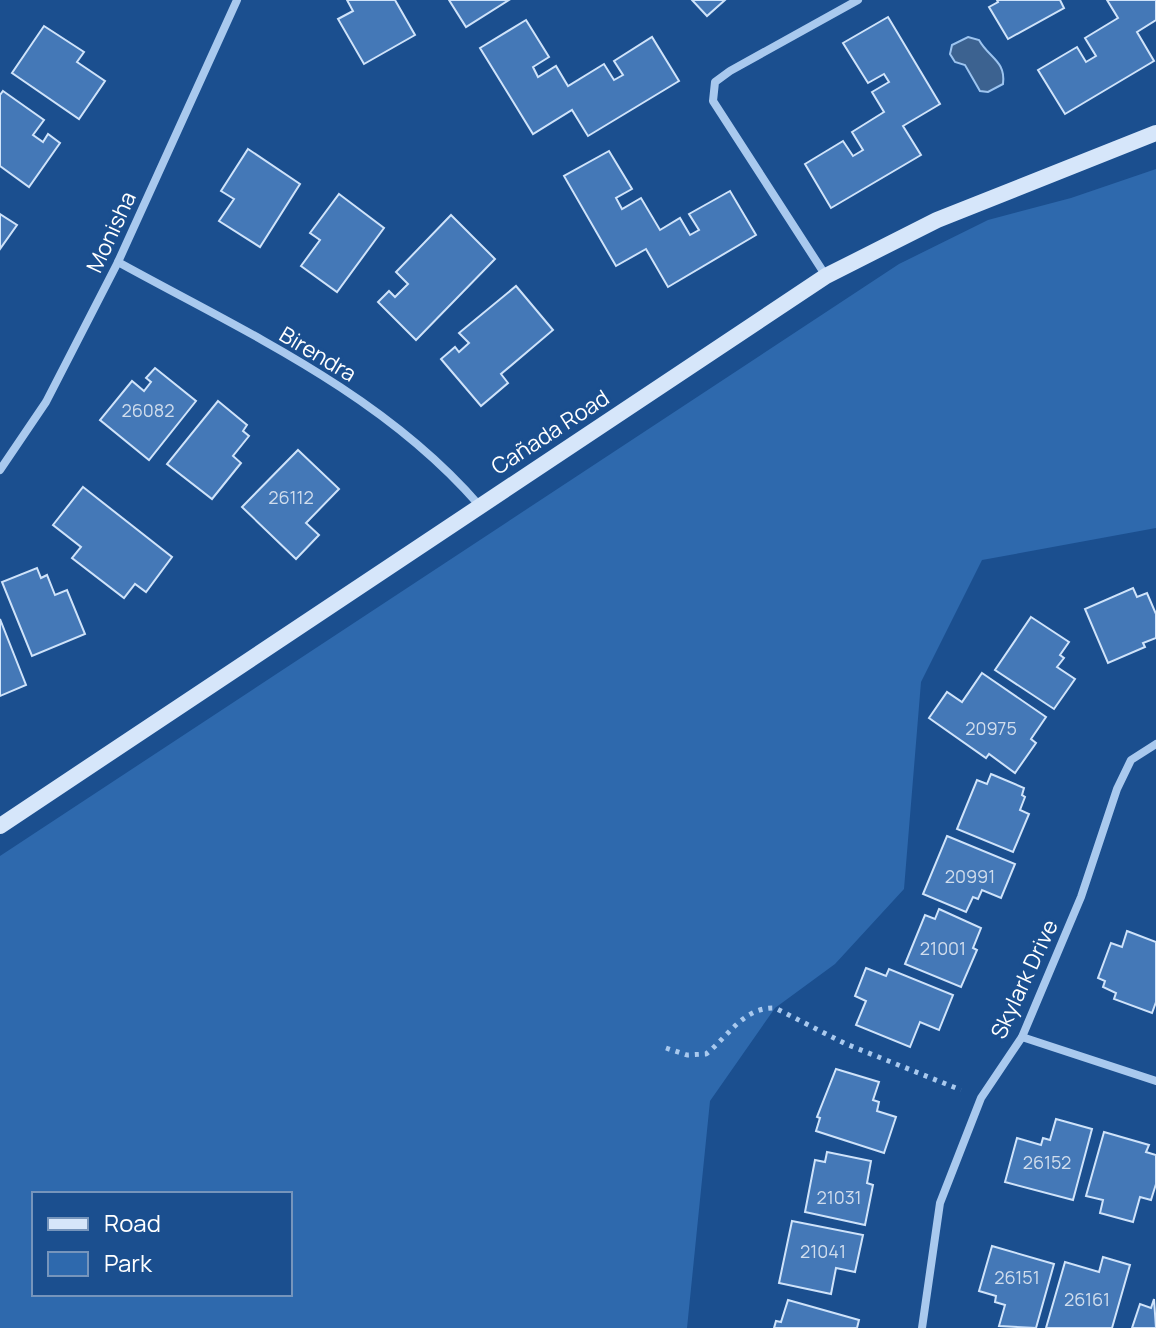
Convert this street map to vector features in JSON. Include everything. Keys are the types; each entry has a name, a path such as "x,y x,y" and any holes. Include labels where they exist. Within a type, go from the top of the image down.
{"street":[{"name":"Monisha","path":"0,470 46,402 118,262 237,0"},
{"path":"826,276 713,101 715,82 858,0"},
{"name":"Cañada Road","path":"0,826 826,276 937,220 1156,133"},
{"name":"Birendra","path":"118,262 323,375 395,424 450,472 479,505"},
{"name":"Skylark Drive","path":"922,1328 940,1203 981,1098 1022,1037 1081,897 1117,789 1131,760 1154,744"},
{"path":"1022,1037 1156,1081"}],"path":[{"path":"666,1048 687,1055 706,1054 743,1018 764,1008 775,1008 846,1044 981,1098"}],"green space":[{"path":"1156,169 1156,528 982,560 921,682 904,889 835,964 775,1008 710,1101 687,1328 0,1328 0,856 899,264 988,220 1071,198"}],"shaded area":[{"path":"968,37 979,40 999,65 1003,84 988,92 980,91 965,65 955,62 950,54 952,45"}],"building":[{"path":"347,0 395,0 415,35 364,64 338,19 353,11"},
{"path":"449,0 509,0 466,27"},
{"path":"692,0 725,0 707,16"},
{"path":"997,0 1060,0 1064,8 1008,39 989,7"},
{"path":"1107,0 1156,0 1156,20 1137,32 1154,61 1065,114 1038,70 1077,47 1086,62 1096,56 1085,38 1118,18"},
{"path":"888,17 940,104 903,126 921,155 831,208 805,164 843,141 853,156 863,150 852,132 884,112 872,92 889,82 884,74 868,83 843,43"},
{"path":"526,20 549,57 533,67 538,77 556,66 568,86 604,64 614,80 623,75 614,61 652,37 679,81 588,136 572,110 533,134 480,48"},
{"path":"44,26 84,52 77,62 105,81 79,119 12,73"},
{"path":"3,91 44,120 33,135 43,142 48,134 60,143 29,187 0,166 0,95"},
{"path":"248,149 300,184 260,247 219,221 234,199 221,191"},
{"path":"609,151 632,189 616,198 622,209 641,198 660,230 680,218 690,235 699,230 689,214 730,191 756,235 668,287 646,249 616,266 564,176"},
{"path":"339,194 384,228 337,292 301,266 320,240 310,233"},
{"path":"0,214 17,225 0,249"},
{"path":"451,215 495,259 416,340 378,302 389,291 395,297 408,284 396,272"},
{"path":"516,286 553,330 501,374 508,383 481,406 441,359 455,347 459,352 469,343 459,333"},
{"path":"155,368 196,401 149,460 100,420 132,381 144,391 151,382 146,378"},
{"path":"218,401 247,425 243,431 249,436 233,456 241,463 212,499 167,464"},
{"path":"298,450 339,489 306,523 319,535 296,559 242,507"},
{"path":"83,487 172,557 146,592 135,584 124,598 72,558 81,547 53,525"},
{"path":"37,568 41,578 47,575 55,595 67,590 85,634 32,656 2,582"},
{"path":"1133,588 1137,597 1147,593 1156,614 1156,638 1143,643 1145,647 1108,663 1085,609"},
{"path":"1031,617 1069,642 1060,655 1064,658 1057,667 1075,679 1054,709 995,670"},
{"path":"0,619 26,685 0,696"},
{"path":"982,673 1046,717 1031,739 1036,743 1015,773 989,754 986,758 929,718 947,692 962,702"},
{"path":"991,774 1024,788 1022,795 1025,797 1020,810 1029,814 1013,852 957,829 977,780 987,784"},
{"path":"947,836 1015,864 1001,898 982,890 978,899 973,897 966,912 923,894"},
{"path":"939,909 981,928 973,948 977,950 961,987 905,964 925,915 935,919"},
{"path":"1127,931 1156,942 1156,1002 1152,1013 1114,999 1116,993 1103,987 1105,981 1098,978 1111,943 1122,947"},
{"path":"866,968 886,976 889,969 953,995 939,1030 920,1022 910,1047 856,1025 866,1001 855,996"},
{"path":"836,1069 879,1082 873,1100 879,1102 877,1111 896,1117 884,1153 816,1131 820,1118 817,1117"},
{"path":"1056,1119 1092,1129 1073,1200 1005,1182 1017,1138 1041,1145 1043,1138 1050,1140"},
{"path":"1104,1132 1149,1145 1146,1152 1156,1155 1156,1184 1151,1200 1140,1197 1133,1222 1100,1213 1103,1200 1086,1196"},
{"path":"827,1152 871,1161 867,1183 873,1185 865,1225 805,1212 815,1160 825,1162"},
{"path":"792,1221 863,1235 855,1272 836,1268 831,1294 779,1283"},
{"path":"992,1246 1054,1264 1036,1328 999,1326 1005,1305 995,1302 996,1296 979,1291"},
{"path":"1103,1257 1130,1265 1112,1328 1046,1328 1065,1262 1099,1272"},
{"path":"1154,1299 1156,1328 1132,1328 1140,1304 1151,1308"},
{"path":"788,1300 859,1320 857,1328 774,1328 776,1321 781,1322"}]}
